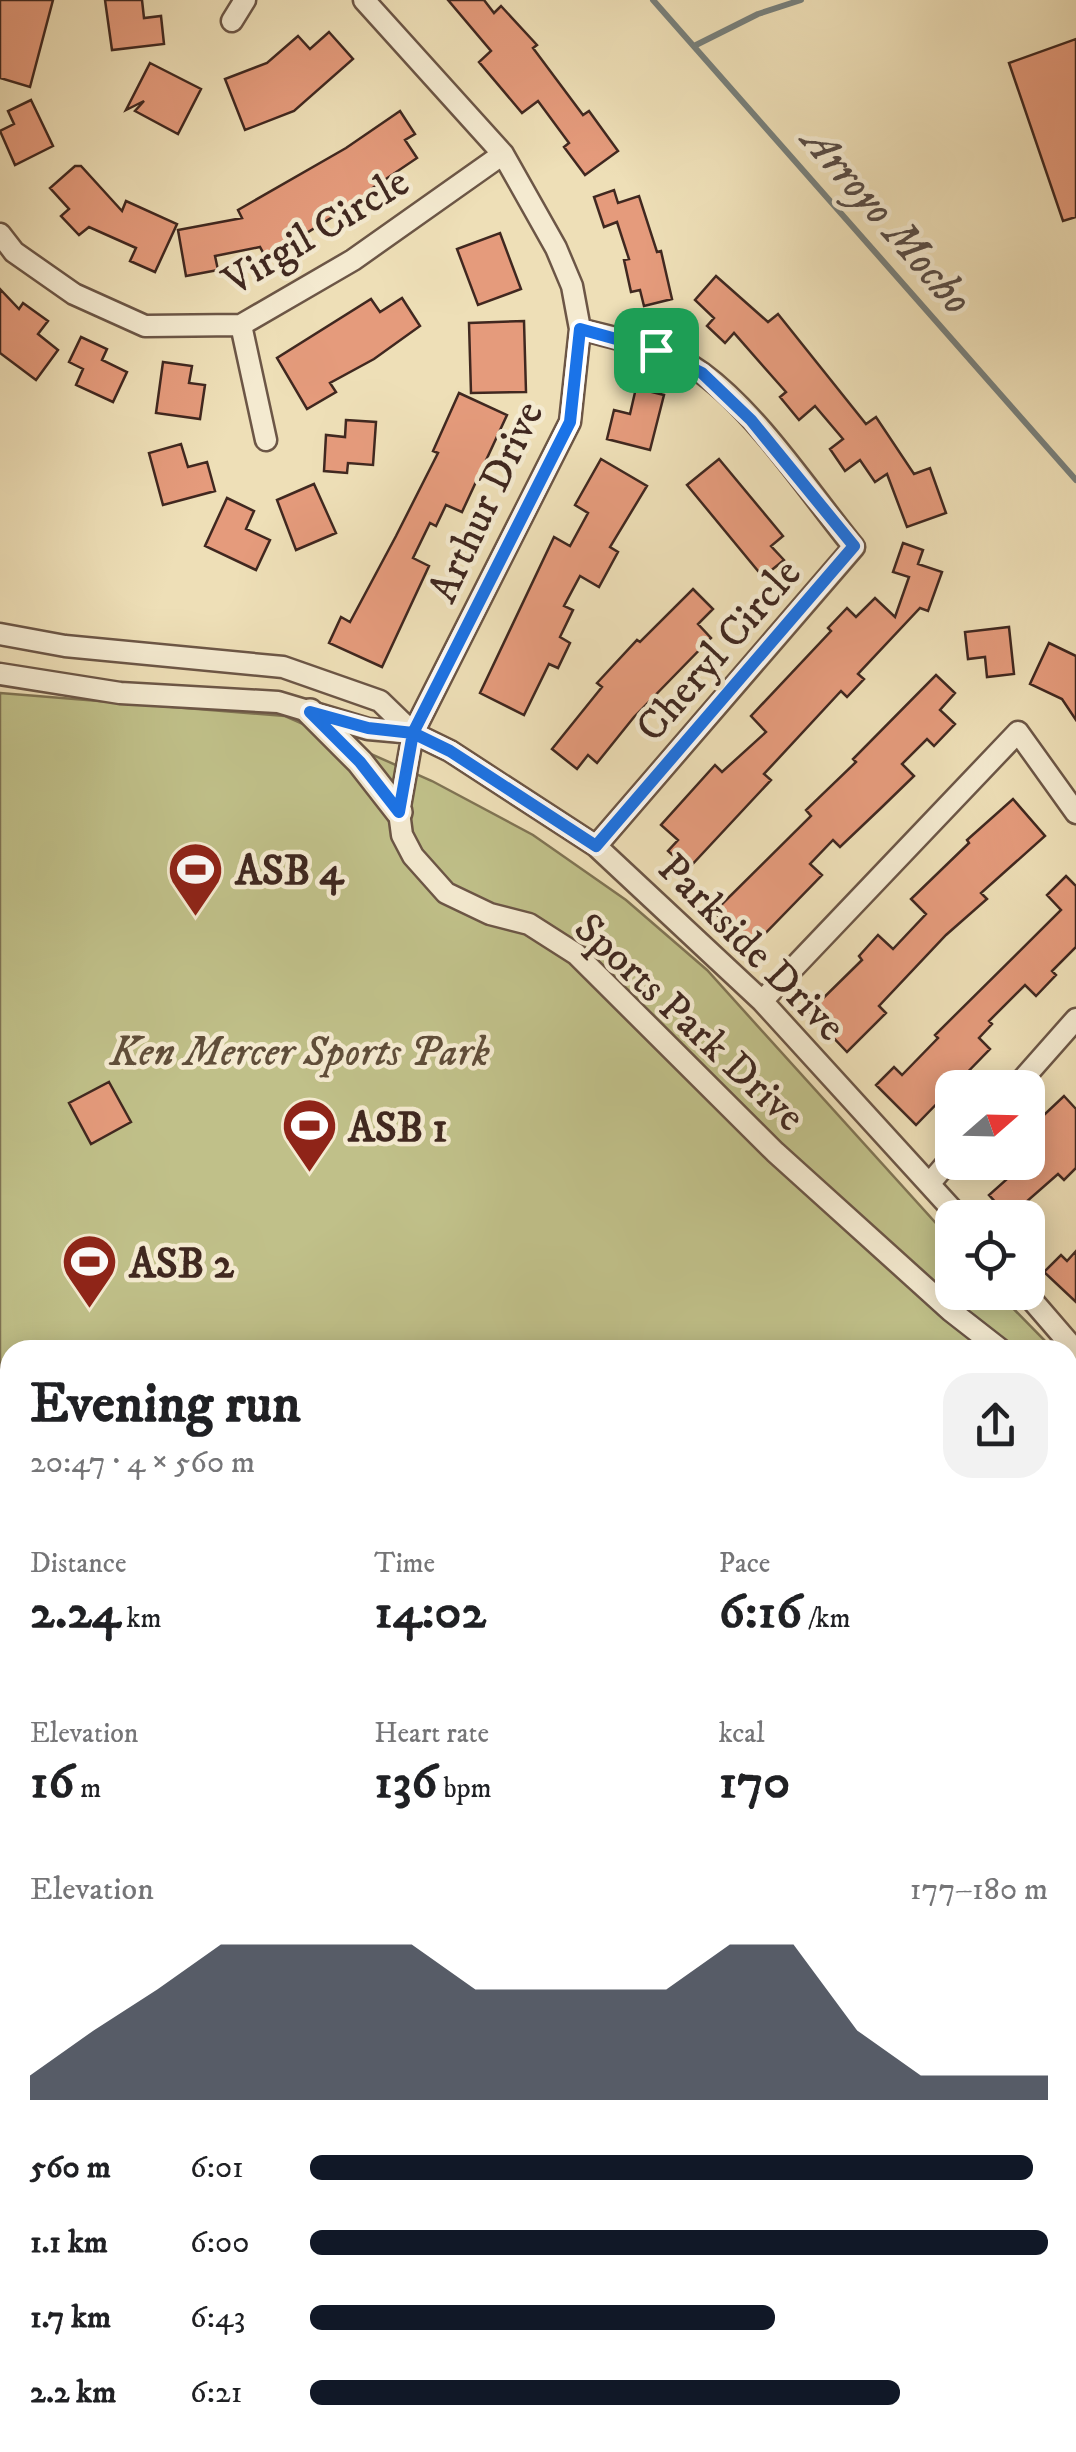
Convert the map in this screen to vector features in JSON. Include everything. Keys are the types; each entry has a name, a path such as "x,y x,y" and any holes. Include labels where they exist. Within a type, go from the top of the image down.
{"street":[{"path":"232,22 245,0"},
{"name":"Arthur Drive","path":"364,0 503,154 556,248 572,286 580,329 570,422 413,733"},
{"name":"Virgil Circle","path":"0,234 14,252 74,294 145,326 241,325 354,260 503,154"},
{"path":"241,325 266,440"},
{"name":"Cheryl Circle","path":"580,329 656,350 702,373 751,420 854,546 596,846"},
{"name":"Parkside Drive","path":"0,634 65,646 283,667 380,701 413,733 466,762 596,846 762,1001 945,1200"},
{"name":"Parkside Drive","path":"0,674 120,693 278,702 368,728 413,733"},
{"path":"310,712 346,747 399,812"},
{"path":"762,1001 1018,732 1076,813"},
{"path":"399,812 413,733"},
{"name":"Sports Park Drive","path":"399,812 402,835 432,881 446,893 490,914 529,924 576,954 774,1152 989,1340"},
{"path":"1031,1070 1076,1019"},
{"path":"930,1182 935,1176"},
{"path":"1041,1310 1066,1340"}],"green space":[{"name":"Ken Mercer Sports Park","path":"0,693 285,716 432,781 533,835 626,900 707,970 935,1222 935,1310 1015,1310 1044,1340 0,1340"}],"building":[{"path":"0,0 53,0 30,87 0,78"},
{"path":"105,0 142,0 144,18 161,16 164,44 112,50"},
{"path":"448,0 484,0 494,13 501,6 537,45 533,48 583,115 589,111 618,151 585,175 564,147 569,143 538,101 522,113 479,62 491,51"},
{"path":"329,32 353,59 294,111 245,130 225,79 267,63 298,36 310,49"},
{"path":"1076,39 1076,217 1063,221 1009,63"},
{"path":"150,63 201,89 178,134 135,111 144,101 126,110"},
{"path":"31,100 53,146 15,165 0,131 14,124 8,111"},
{"path":"400,111 415,134 405,140 417,158 371,189 373,192 266,258 260,247 215,256 218,270 186,276 178,230 242,218 238,210 346,148"},
{"path":"75,166 81,166 122,211 126,201 177,224 155,272 130,261 136,248 89,227 79,235 61,216 69,209 50,188"},
{"path":"614,190 618,203 639,196 657,252 661,251 672,299 644,306 640,290 631,292 624,260 629,259 617,222 604,227 594,197"},
{"path":"500,233 521,289 478,305 457,249"},
{"path":"716,276 768,322 778,314 866,424 876,417 914,474 930,468 946,513 907,527 887,474 875,482 860,460 845,471 830,449 843,439 815,406 799,420 780,397 786,392 734,333 725,343 707,326 714,318 695,300"},
{"path":"0,289 19,309 23,303 48,321 38,334 58,350 36,380 0,353"},
{"path":"402,298 420,326 374,359 330,383 336,392 307,409 277,358 371,299 380,312"},
{"path":"524,321 526,392 471,393 469,323"},
{"path":"81,337 107,349 102,360 127,372 113,402 76,385 83,369 69,362"},
{"path":"163,362 192,366 189,383 205,385 200,419 156,413"},
{"path":"636,388 664,395 650,450 607,439 614,410 630,414"},
{"path":"459,393 507,415 462,512 446,505 436,526 430,523 413,558 429,566 382,667 329,643 341,617 350,622 396,536 438,453 433,451"},
{"path":"346,420 376,422 373,465 348,463 347,473 324,471 326,435 345,437"},
{"path":"181,444 188,467 207,462 215,491 163,505 149,453"},
{"path":"601,459 647,486 610,547 618,552 599,587 580,576 564,606 573,610 560,637 570,643 558,668 549,664 524,715 480,693 554,537 570,546 588,513 575,505"},
{"path":"719,459 783,536 771,546 784,560 763,577 687,485"},
{"path":"314,484 336,533 296,550 277,500"},
{"path":"227,498 254,511 246,529 270,540 256,570 205,546"},
{"path":"903,543 923,550 918,564 942,572 928,611 920,608 858,674 864,679 847,697 841,691 764,774 771,780 688,869 668,851 678,840 661,825 715,765 722,772 766,732 751,716 831,631 828,628 847,608 856,617 875,598 895,617 909,577 893,572"},
{"path":"693,589 713,609 698,624 711,638 634,717 597,763 588,755 577,769 552,749 602,687 597,683"},
{"path":"1009,627 1014,674 987,677 985,657 968,659 965,632"},
{"path":"1049,643 1076,656 1076,720 1062,699 1030,684"},
{"path":"936,675 955,693 940,710 955,724 934,746 927,739 902,764 914,776 882,807 840,847 833,840 810,864 822,875 751,948 714,912 811,816 806,810"},
{"path":"1013,799 1045,836 981,893 987,899 946,935 879,1006 886,1013 847,1052 809,1012 862,960 859,956 878,935 893,949 926,914 911,899"},
{"path":"1066,876 1076,886 1076,947 1052,971 1056,975 1036,996 1025,985 989,1021 992,1024 979,1038 990,1049 970,1070 935,1070 935,1105 916,1125 876,1085 894,1067 902,1075 938,1038 935,1035 1061,910 1047,895"},
{"path":"109,1082 131,1122 91,1144 69,1103"},
{"path":"1064,1096 1076,1109 1076,1168 1064,1180 1058,1174 1028,1200 994,1200 989,1195 1006,1180 1045,1180 1045,1114"},
{"path":"1076,1251 1076,1302 1045,1273 1061,1255 1067,1261"}],"waterway":[{"name":"Arroyo Mocho","path":"653,0 1076,480"},
{"path":"694,46 758,14 801,0"}],"place":[{"name":"ASB 4","path":"196,918"},
{"name":"ASB 1","path":"309,1175"},
{"name":"ASB 2","path":"90,1311"}],"route":[{"path":"656,350 580,329 570,422 413,733 368,728 310,712 360,762 399,812 413,733 450,751 596,846 854,546 751,420 702,373 656,350"}]}
